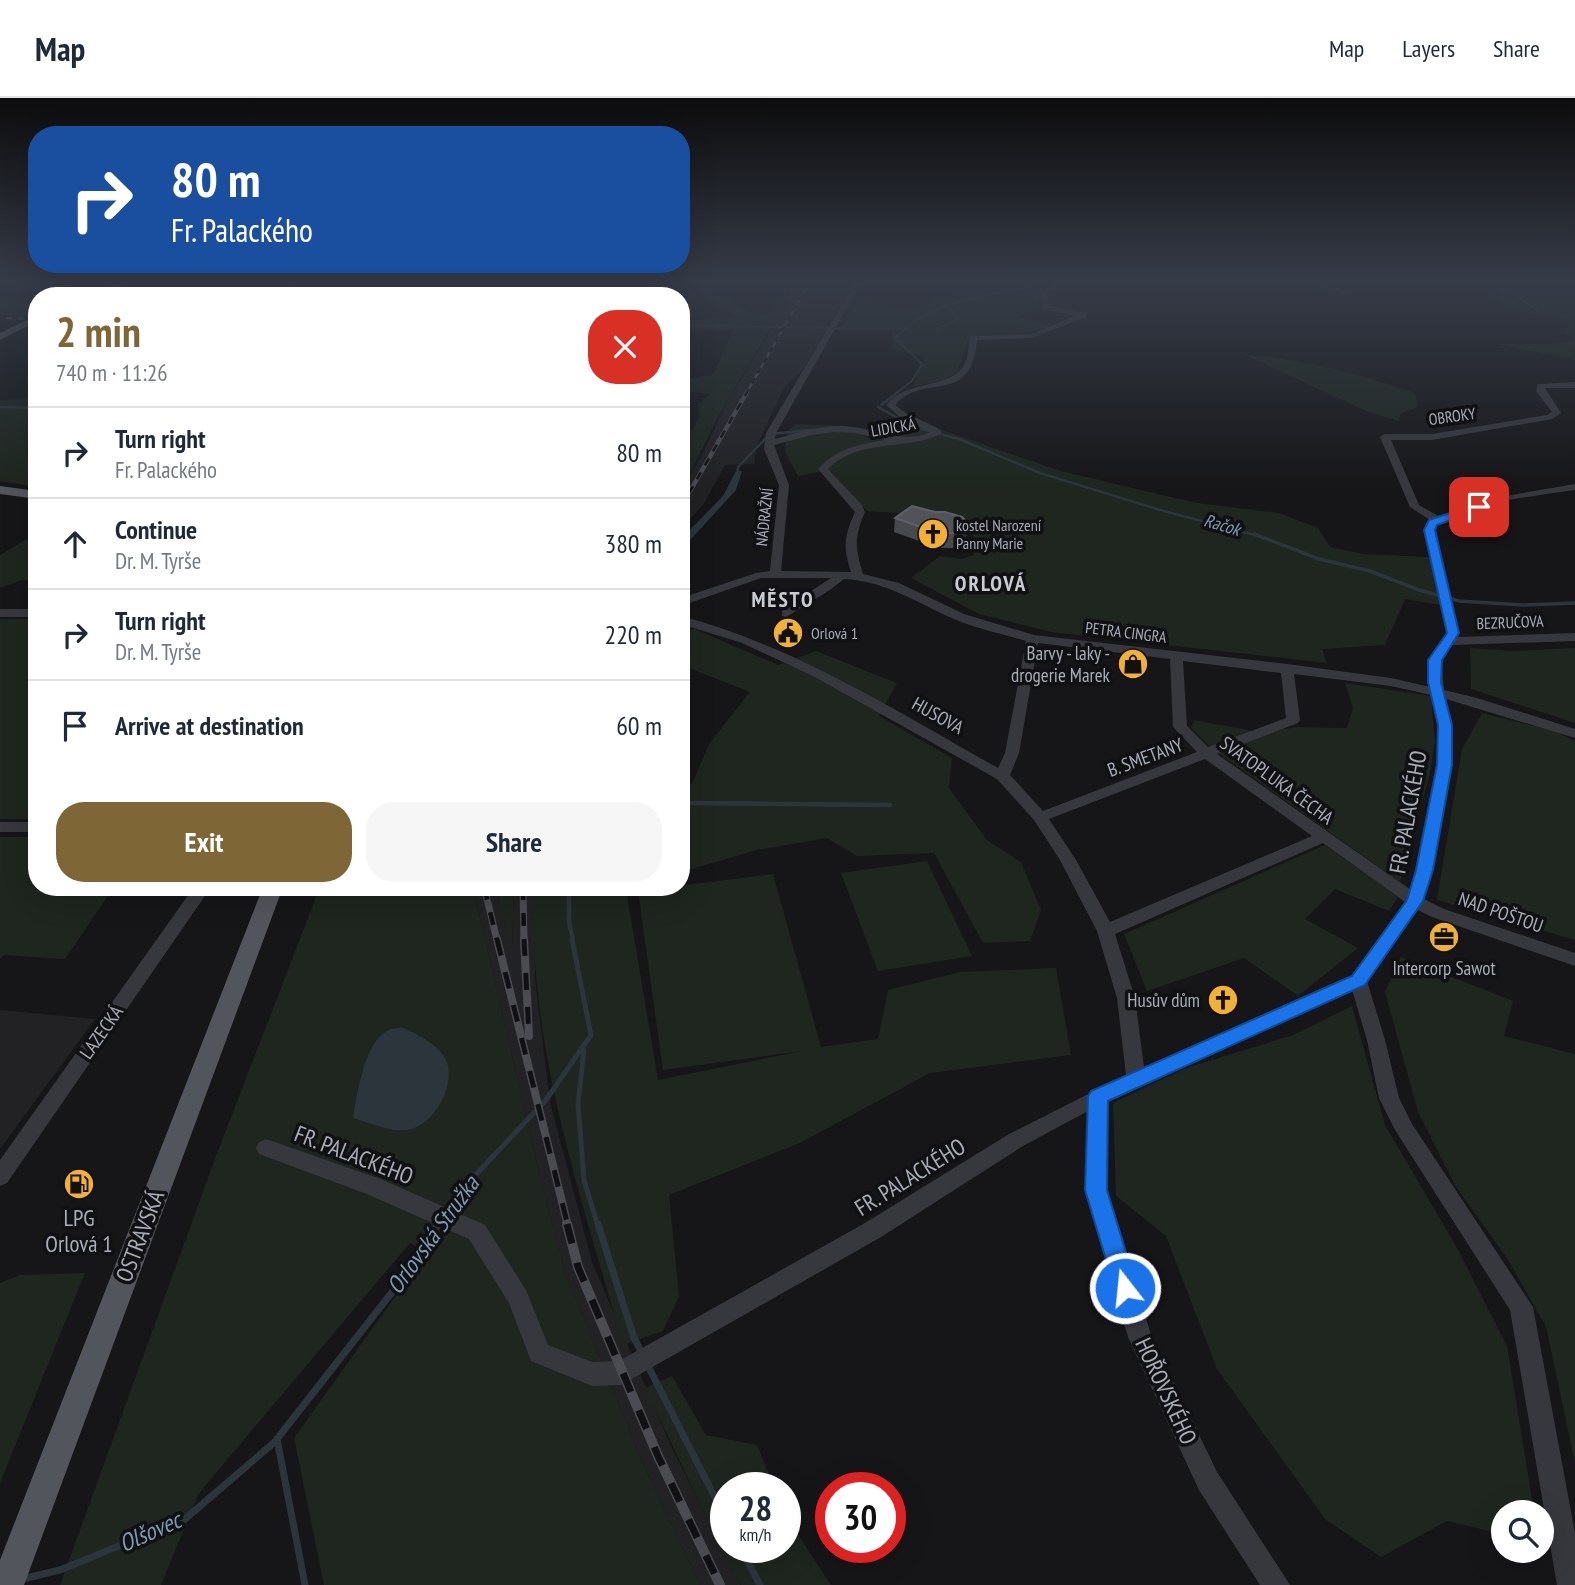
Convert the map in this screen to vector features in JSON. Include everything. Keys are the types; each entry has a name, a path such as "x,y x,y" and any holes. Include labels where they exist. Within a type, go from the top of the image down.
{"main road":[{"path":"0,490 28,494"},
{"name":"OSTRAVSKÁ","path":"7,1585 270,896"}],"street":[{"path":"768,444 778,421 819,350"},
{"name":"LIDICKÁ","path":"858,576 850,550 852,530 860,512 823,469 831,458 839,453 935,434 890,405 910,388 945,382 963,373 969,365 971,350"},
{"name":"OBROKY","path":"1437,520 1415,507 1385,437 1432,437 1549,417 1557,413 1556,409 1540,391 1541,386 1575,384"},
{"path":"768,444 800,434 828,430 856,430 909,440"},
{"name":"NÁDRAŽNÍ","path":"768,444 784,485 775,574"},
{"path":"1437,520 1497,501 1575,487"},
{"name":"FR. PALACKÉHO","path":"266,1148 375,1187 477,1232 518,1298 539,1353 592,1374 621,1373 873,1230 1016,1140 1098,1096 1358,981 1415,901 1424,870 1444,765 1445,725 1437,692 1435,660 1453,633 1429,530 1437,520"},
{"name":"PETRA CINGRA","path":"690,599 745,579 775,574 858,576 895,585 960,617 1033,639 1391,682 1522,715 1575,734"},
{"path":"786,613 826,588 841,575"},
{"path":"0,613 28,613"},
{"name":"HUSOVA","path":"690,623 746,640 818,673 1002,776 1040,817 1068,860 1106,931 1126,998 1136,1077"},
{"name":"BEZRUČOVA","path":"1446,641 1575,637"},
{"path":"1002,776 1012,753 1033,639"},
{"name":"SVATOPLUKA ČECHA","path":"1175,656 1180,727 1207,754 1415,901"},
{"name":"B. SMETANY","path":"1040,817 1293,720 1287,668"},
{"path":"0,827 28,827"},
{"path":"1106,931 1324,837"},
{"name":"LAZECKÁ","path":"0,1177 196,896"},
{"name":"NAD POŠTOU","path":"1415,901 1438,913 1575,960"},
{"path":"1358,981 1376,1040 1389,1098 1405,1130 1521,1307 1571,1585"},
{"name":"HOŘOVSKÉHO","path":"1098,1096 1096,1190 1140,1337 1208,1481 1276,1585"}],"shaded area":[{"path":"724,350 758,350 723,409 690,474 690,430 700,415 698,405 710,394 690,392 690,379 713,375"},
{"path":"759,350 814,350 802,371 785,386 757,445 754,464 725,465 703,505 690,519 690,475 728,400"},
{"path":"894,350 964,350 957,372 943,380 913,387 924,356"},
{"path":"1528,350 1575,350 1575,360"},
{"path":"1243,354 1309,363 1373,379 1415,393 1418,407 1400,414 1399,421 1366,411"},
{"path":"28,398 28,486 0,481 0,400"},
{"path":"925,421 942,430 1060,471 1197,503 1279,513 1318,528 1330,547 1363,554 1430,557 1440,605 1405,599 1385,645 1322,649 1327,663 1051,632 979,614 911,578 940,556 962,559 973,555 975,549 972,530 913,514 867,511 829,470 798,476 785,451 787,431 796,424 846,426 870,439 892,435"},
{"path":"736,471 742,471 736,490 690,540 690,530 723,496"},
{"path":"28,540 28,580 0,588 0,555"},
{"path":"0,619 28,619 28,819 0,819"},
{"path":"695,629 778,665 816,651 897,683 879,716 952,758 949,788 987,840 1021,862 1041,910 1030,941 983,943 934,853 857,856 827,838 757,850 690,869 690,784 709,744 750,692 690,669 690,630"},
{"path":"1470,648 1511,651 1575,648 1575,723 1471,689"},
{"path":"1345,683 1431,696 1435,741 1430,774 1400,882 1210,747 1191,728 1194,720 1263,733 1296,727 1347,728 1353,708"},
{"path":"1482,713 1554,731 1575,741 1575,940 1437,900 1462,749"},
{"path":"0,837 28,837 28,896 108,896 65,959 4,955 0,959"},
{"path":"1325,845 1398,897 1389,911 1335,889 1305,919 1358,948 1298,996 1244,958 1147,991 1124,934"},
{"path":"927,861 972,956 878,971 841,873"},
{"path":"773,874 821,1047 878,1039 888,990 960,972 1056,968 1071,1055 930,1073 800,1143 669,1195 679,1296 663,1331 623,1345 575,1176 548,1062 534,946 534,896 627,896 658,1080 802,1051 663,1070 639,896 690,896 690,884"},
{"path":"317,896 475,896 540,1177 565,1272 643,1464 700,1585 324,1585 294,1438 427,1252 410,1243 199,1493 161,1585 60,1585 216,1156"},
{"path":"475,896 498,896 512,946 514,896 534,896 535,979 550,1102 592,1262 672,1448 710,1523 710,1563 730,1563 741,1585 700,1585 643,1464 565,1272 540,1177"},
{"path":"498,896 514,896 512,949"},
{"path":"1401,957 1513,1001 1504,1036 1575,1054 1575,1463 1546,1327 1507,1258 1456,1187 1418,1112 1385,992"},
{"path":"1352,1006 1385,1125 1456,1246 1507,1346 1532,1500 1491,1500 1491,1531 1447,1521 1381,1557 1325,1519 1217,1369 1166,1236 1116,1196 1113,1103 1186,1068 1293,1035"},
{"path":"0,1010 95,1019 0,1149"},
{"path":"403,1028 430,1043 446,1059 449,1075 439,1105 425,1122 407,1130 386,1128 353,1118 363,1070 373,1046 379,1037 389,1030"},
{"path":"85,1273 0,1483 0,1283 20,1275"},
{"path":"672,1376 706,1435 757,1445 768,1472 710,1472 710,1524 645,1388"},
{"path":"801,1539 831,1585 741,1585 729,1563 801,1563"}],"building":[{"path":"912,506 962,517 964,519 961,521 968,523 954,533 940,534 895,518"}],"waterway":[{"name":"Orlovská Stružka","path":"895,394 912,381 922,364 908,350"},
{"name":"Orlovská Stružka","path":"881,405 898,392"},
{"path":"0,407 28,408"},
{"name":"Račok","path":"878,407 914,427 959,439 1040,473 1160,510 1259,536"},
{"name":"Orlovská Stružka","path":"737,477 738,467 770,434 811,430"},
{"name":"Račok","path":"1254,534 1319,559 1370,571 1419,590 1459,601 1523,605 1575,603"},
{"path":"690,803 890,805"},
{"name":"Orlovská Stružka","path":"569,896 569,922 573,940"},
{"name":"Orlovská Stružka","path":"445,1212 453,1199 546,1100 591,1035 572,939"},
{"path":"584,1050 578,1104 584,1180 598,1226"},
{"name":"Orlovská Stružka","path":"305,1585 277,1439 400,1282 438,1224"},
{"path":"598,1224 634,1338 642,1353"},
{"path":"647,1364 710,1488"},
{"name":"Olšovec","path":"22,1579 60,1570 185,1519 277,1440"},
{"path":"748,1563 760,1585"}],"railway":[{"path":"746,394 771,350"},
{"path":"690,491 747,392"},
{"path":"486,896 497,940"},
{"path":"523,896 524,940"},
{"path":"497,939 568,1226"},
{"path":"524,939 529,1036"},
{"path":"567,1224 578,1267 658,1456 720,1585"}],"place":[{"name":"kostel Narození Panny Marie","path":"933,534"},
{"name":"Orlová 1","path":"788,633"},
{"name":"Barvy - laky - drogerie Marek","path":"1133,664"},
{"name":"Intercorp Sawot","path":"1444,937"},
{"name":"Husův dům","path":"1223,1000"},
{"name":"LPG Orlová 1","path":"79,1184"}],"district":[{"name":"ORLOVÁ","path":"991,584"},
{"name":"MĚSTO","path":"783,600"}],"route":[{"path":"1125,1288 1096,1190 1098,1096 1358,981 1415,901 1421,886 1444,765 1445,725 1435,682 1435,660 1453,633 1429,530 1433,523 1479,507"}]}
